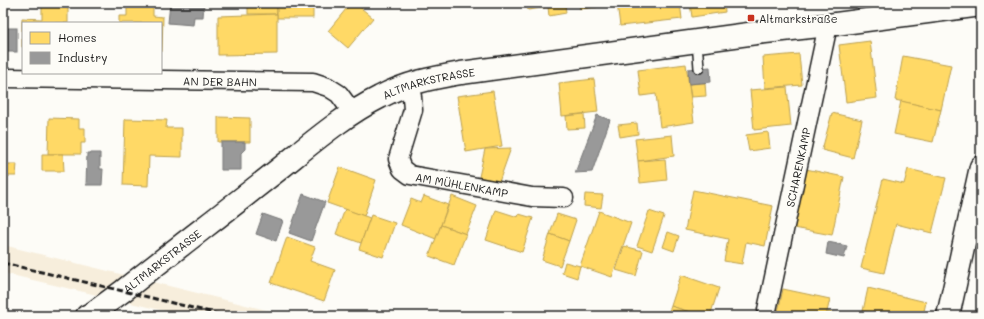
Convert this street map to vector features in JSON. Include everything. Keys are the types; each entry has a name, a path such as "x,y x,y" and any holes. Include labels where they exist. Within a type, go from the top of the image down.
{"main road":[{"name":"ALTMARKSTRASSE","path":"87,316 109,302 352,113 381,96 409,84 461,73 762,32 981,5"},
{"path":"948,316 981,167"}],"street":[{"name":"SCHARENKAMP","path":"766,313 828,25"},
{"name":"AN DER BAHN","path":"3,78 313,82 328,87 339,94 352,113"},
{"name":"AM MÜHLENKAMP","path":"409,84 413,110 398,159 402,169 410,175 532,197 564,198"}],"lane":[{"path":"697,41 700,68"}],"shaded area":[{"path":"3,245 290,316 186,316 3,273"}],"building: Homes":[{"path":"42,3 68,3 68,22 22,22 22,18 42,19"},
{"path":"248,3 277,3 277,14 248,14"},
{"path":"277,3 313,3 313,18 277,18"},
{"path":"351,3 355,3 373,18 348,48 328,31"},
{"path":"527,3 574,3 565,4 566,13 549,16 548,7 528,10"},
{"path":"579,3 596,3 597,7 580,9"},
{"path":"617,3 680,3 682,19 620,26"},
{"path":"690,3 724,3 725,12 692,17"},
{"path":"127,6 153,6 153,16 163,17 162,51 162,22 119,22 119,16 127,16"},
{"path":"277,14 277,54 218,55 218,16"},
{"path":"870,41 877,98 846,102 839,45"},
{"path":"799,54 802,85 765,88 763,57"},
{"path":"903,56 951,65 941,110 895,100"},
{"path":"686,64 694,122 660,127 656,94 641,96 638,70"},
{"path":"594,79 598,112 562,116 559,83"},
{"path":"705,83 706,96 691,97 689,84"},
{"path":"787,87 791,126 754,130 750,90"},
{"path":"493,91 502,146 466,152 457,96"},
{"path":"901,101 941,110 933,142 894,134"},
{"path":"832,113 862,120 853,158 822,150"},
{"path":"584,114 585,128 567,129 566,116"},
{"path":"218,117 250,118 250,142 218,142"},
{"path":"49,118 79,119 79,128 85,128 85,143 81,143 81,154 48,154"},
{"path":"125,119 167,120 166,128 182,128 182,157 149,156 148,186 123,185"},
{"path":"637,123 638,134 620,137 618,125"},
{"path":"768,132 770,148 749,151 746,135"},
{"path":"672,135 674,156 638,161 635,139"},
{"path":"511,148 499,182 479,177 485,149"},
{"path":"42,154 63,154 64,171 42,171"},
{"path":"665,159 667,180 640,183 638,161"},
{"path":"3,164 17,164 16,176 3,176"},
{"path":"340,167 376,180 364,216 327,203"},
{"path":"806,169 844,177 832,235 794,228"},
{"path":"908,169 946,178 932,233 896,224 884,273 861,268 883,179 904,184"},
{"path":"693,190 773,206 765,246 746,242 742,264 724,261 728,239 685,230"},
{"path":"585,194 603,195 601,208 584,206"},
{"path":"424,196 448,205 436,239 401,225 411,199 421,203"},
{"path":"452,196 477,206 466,234 441,225"},
{"path":"345,209 370,218 361,243 336,234"},
{"path":"496,210 518,217 519,214 533,218 522,252 486,240"},
{"path":"599,211 631,223 612,277 580,266"},
{"path":"649,211 664,216 652,251 637,246"},
{"path":"557,214 576,220 569,241 550,234"},
{"path":"371,215 395,223 383,257 359,249"},
{"path":"441,225 466,234 454,265 429,256"},
{"path":"668,232 679,236 674,251 663,247"},
{"path":"550,234 569,241 560,266 542,260"},
{"path":"287,237 315,247 310,261 335,270 324,301 271,283"},
{"path":"624,246 643,251 636,276 616,270"},
{"path":"565,262 580,266 577,278 562,273"},
{"path":"681,275 719,288 710,316 702,316 671,306"},
{"path":"868,288 926,302 923,316 882,316 863,311"},
{"path":"783,289 830,299 826,316 777,316"},
{"path":"671,306 702,316 667,316"},
{"path":"828,312 845,316 827,316"}],"building: Industry":[{"path":"170,3 204,3 203,17 194,17 193,25 168,23"},
{"path":"3,28 17,28 17,52 3,52"},
{"path":"710,67 711,82 689,84 688,69"},
{"path":"597,115 610,120 592,172 575,173"},
{"path":"221,142 245,142 245,149 241,153 241,170 221,170"},
{"path":"87,153 100,153 100,169 103,169 102,185 86,185"},
{"path":"303,194 325,202 311,241 289,233"},
{"path":"263,214 283,221 276,241 256,234"},
{"path":"828,242 847,246 844,258 826,254"}],"railway":[{"path":"3,263 226,316"}],"place":[{"name":"Altmarkstraße","path":"751,18"}]}
